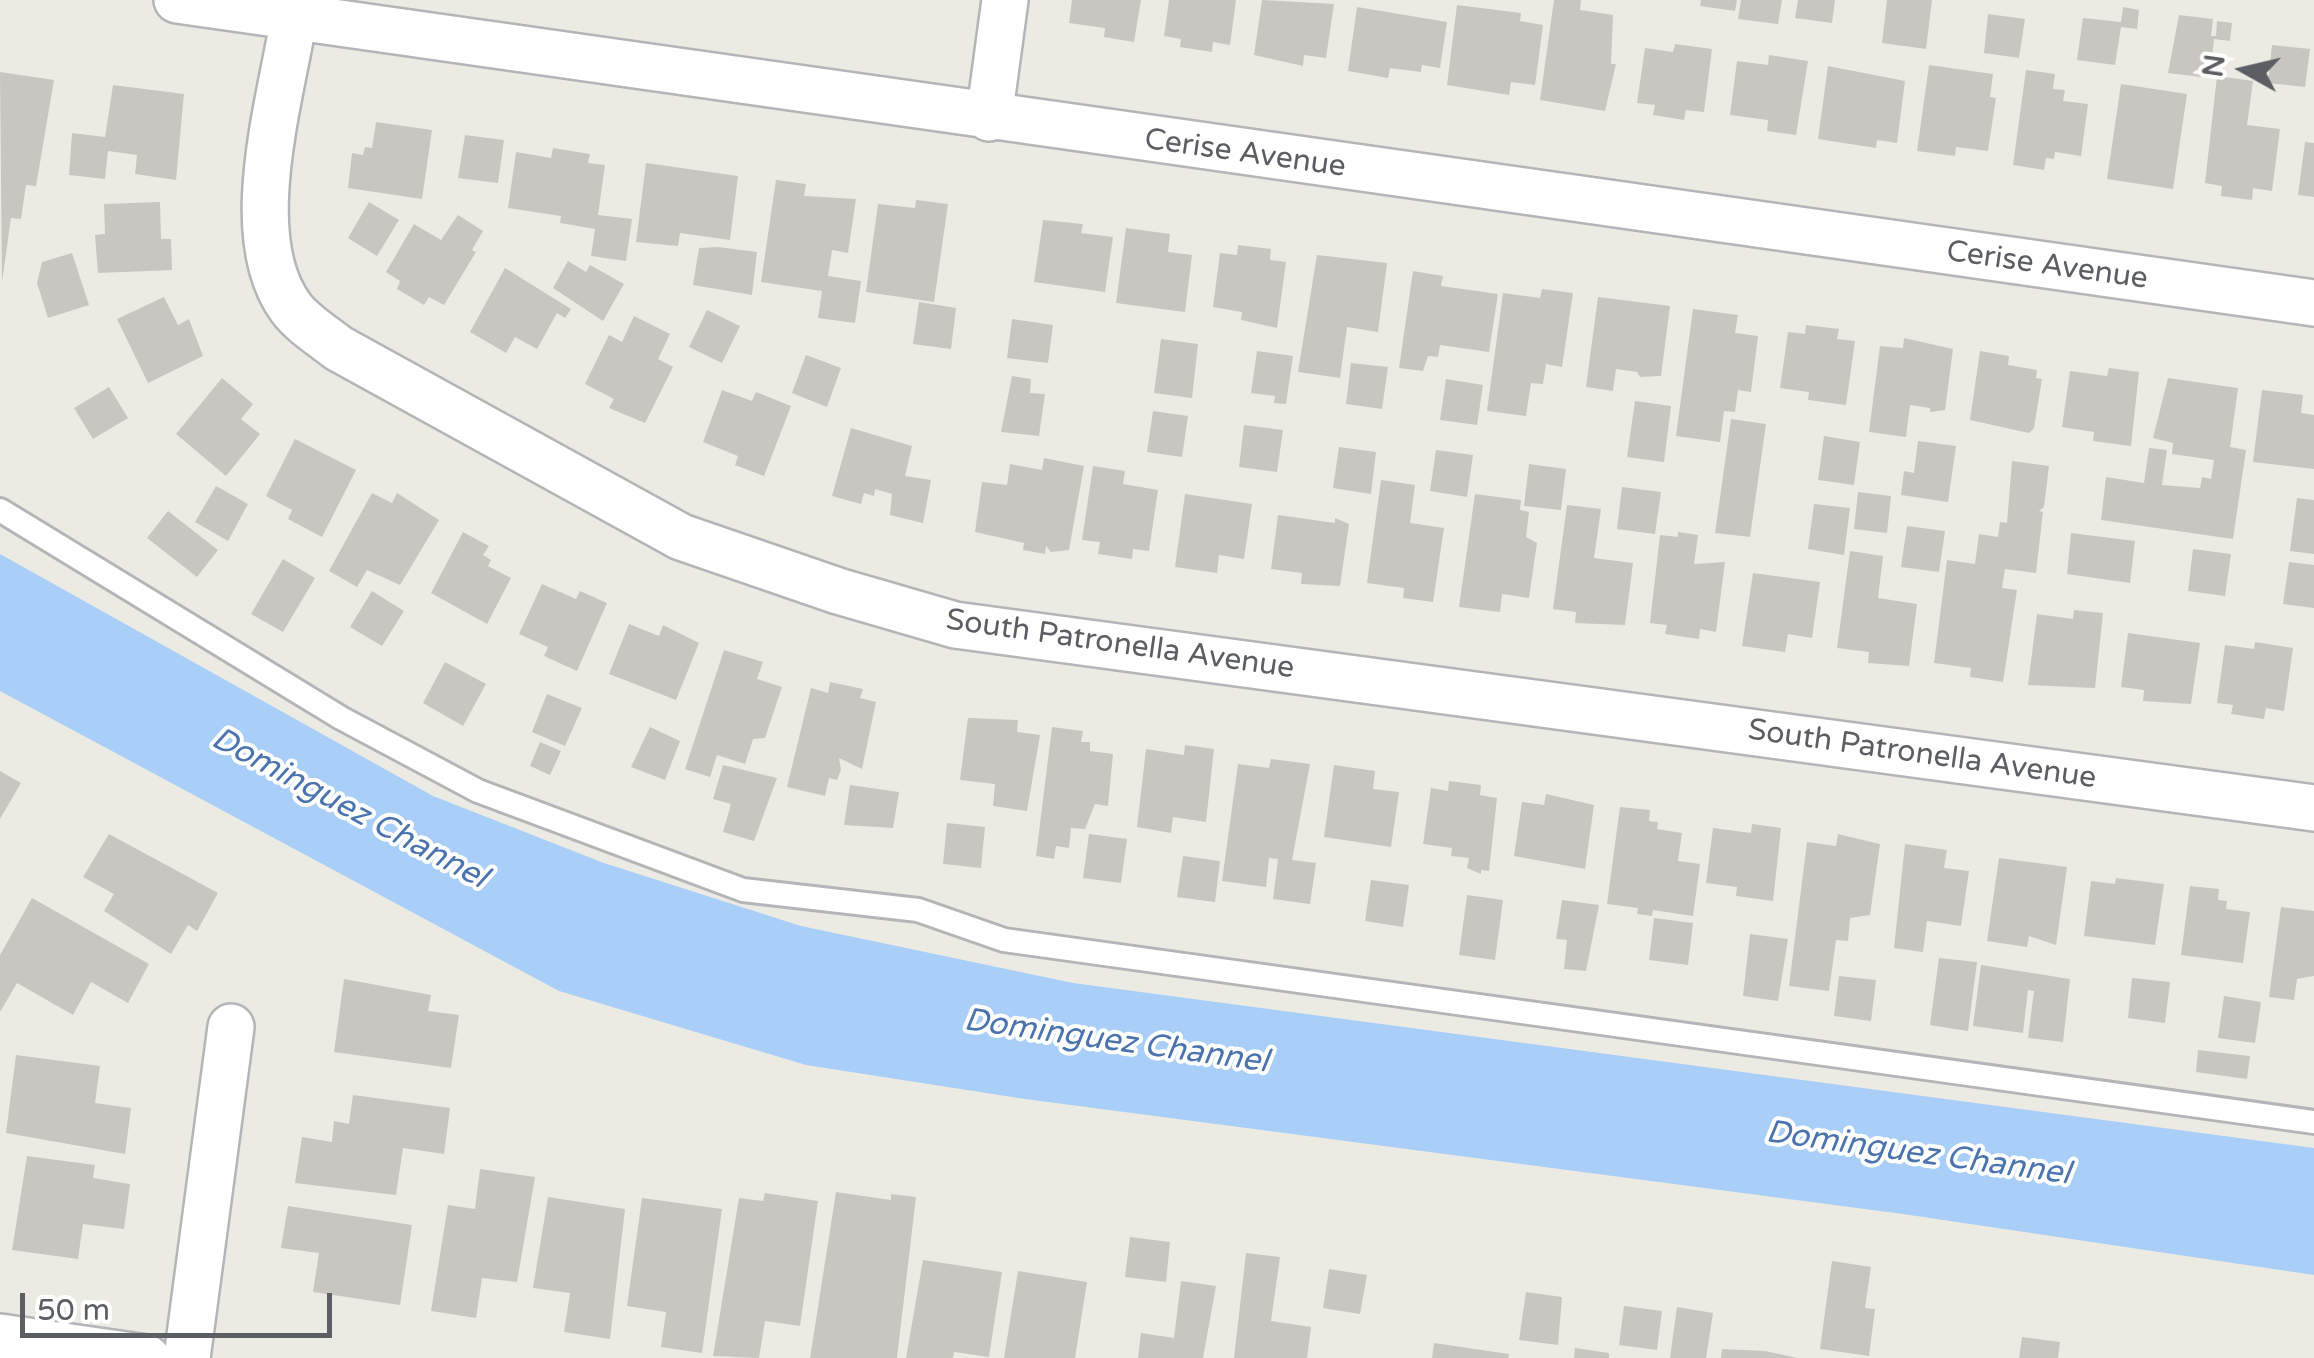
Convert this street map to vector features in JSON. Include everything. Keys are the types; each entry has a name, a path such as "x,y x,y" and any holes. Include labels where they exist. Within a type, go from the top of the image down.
{"street":[{"name":"Cerise Avenue","path":"177,0 2314,303"},
{"path":"989,118 1005,0"},
{"name":"South Patronella Avenue","path":"294,16 264,205 267,253 291,308 338,348 681,537 838,592 955,625 2314,808"},
{"path":"186,1358 231,1027"},
{"path":"0,1337 147,1358"}],"lane":[{"path":"0,510 341,718 478,791 743,890 918,910 1004,940 2314,1122"}],"water":[{"name":"Dominguez Channel","path":"0,554 433,796 604,863 801,926 1073,983 2314,1148 2314,1275 1903,1214 1025,1099 806,1065 559,991 0,691"}],"building":[{"path":"1072,0 1141,0 1134,42 1104,37 1105,28 1069,23"},
{"path":"1169,0 1236,0 1230,45 1213,42 1212,52 1180,47 1181,39 1164,36"},
{"path":"1262,0 1334,4 1326,58 1304,55 1303,66 1254,55"},
{"path":"1554,0 1581,0 1580,10 1613,15 1611,64 1616,64 1605,111 1540,100"},
{"path":"1701,0 1737,0 1735,11 1700,6"},
{"path":"1741,0 1782,0 1778,24 1738,19"},
{"path":"1798,0 1835,0 1832,23 1795,18"},
{"path":"1887,0 1932,0 1926,49 1882,43"},
{"path":"1457,5 1521,13 1520,21 1543,25 1535,85 1511,82 1509,95 1447,85"},
{"path":"1357,7 1447,22 1440,68 1422,65 1421,72 1390,68 1388,78 1348,71"},
{"path":"2123,7 2139,10 2137,29 2121,27 2115,65 2077,60 2083,18 2121,22"},
{"path":"1988,14 2025,19 2019,58 1984,53"},
{"path":"2179,15 2213,19 2211,36 2216,36 2217,21 2232,23 2230,41 2214,39 2210,78 2168,73"},
{"path":"1675,44 1712,49 1704,112 1686,110 1684,120 1653,115 1655,105 1637,103 1645,48 1673,52"},
{"path":"2272,45 2310,49 2305,87 2268,83"},
{"path":"1769,55 1808,61 1796,135 1767,131 1768,120 1730,115 1737,61 1768,65"},
{"path":"1929,65 1993,74 1990,97 1996,98 1988,151 1956,147 1955,156 1917,151"},
{"path":"1828,66 1905,81 1897,143 1877,140 1876,148 1818,139"},
{"path":"2026,70 2055,74 2053,89 2065,90 2063,101 2088,104 2081,156 2055,152 2054,159 2046,158 2044,170 2013,165"},
{"path":"0,72 54,80 36,186 26,185 21,219 11,218 2,282"},
{"path":"2217,76 2253,81 2247,125 2280,129 2272,191 2253,188 2252,200 2221,196 2222,186 2205,183"},
{"path":"2121,84 2187,94 2173,189 2107,179"},
{"path":"113,85 184,94 176,180 135,174 137,155 108,151 105,179 69,175 72,133 105,137"},
{"path":"376,122 432,130 422,199 348,188 352,153 363,155 365,147 372,148"},
{"path":"465,135 504,140 498,183 458,178"},
{"path":"2305,142 2314,143 2314,197 2298,195"},
{"path":"553,148 590,154 588,163 605,165 598,215 632,219 626,261 591,256 595,229 560,223 561,216 508,208 516,152 551,158"},
{"path":"646,163 738,176 730,240 680,233 678,246 636,242"},
{"path":"776,180 806,184 804,196 856,199 848,253 832,250 828,276 861,281 855,323 818,318 822,291 761,282"},
{"path":"916,200 948,204 934,302 866,292 878,204 915,208"},
{"path":"160,202 161,239 171,239 172,270 98,273 95,235 105,234 104,204"},
{"path":"369,202 399,220 377,256 348,238"},
{"path":"458,215 483,231 472,250 476,252 444,305 429,297 424,305 397,289 400,281 386,272 414,224 441,240"},
{"path":"1043,220 1083,224 1081,233 1113,237 1105,292 1034,282"},
{"path":"1126,228 1170,234 1168,252 1192,255 1185,312 1116,303"},
{"path":"1238,245 1271,249 1270,260 1286,262 1277,328 1241,320 1242,312 1213,307 1220,253 1237,255"},
{"path":"699,248 757,252 752,295 693,285"},
{"path":"72,253 89,305 48,318 37,283 42,262"},
{"path":"1317,255 1387,263 1378,332 1347,327 1340,378 1298,372"},
{"path":"568,261 586,272 590,265 624,284 603,321 553,288"},
{"path":"505,268 571,309 565,318 557,313 537,349 515,337 506,353 470,332"},
{"path":"1413,271 1443,276 1441,286 1498,294 1489,352 1440,345 1438,357 1428,356 1423,371 1399,368"},
{"path":"1542,289 1573,293 1562,367 1546,364 1543,384 1531,383 1526,416 1487,411 1503,293 1540,298"},
{"path":"164,297 178,325 189,319 203,356 148,383 117,319"},
{"path":"1598,297 1670,306 1661,376 1640,377 1637,372 1616,369 1613,391 1586,387"},
{"path":"919,302 956,308 951,349 913,344"},
{"path":"1693,309 1738,315 1735,333 1758,336 1751,392 1738,390 1735,412 1724,411 1720,442 1676,436"},
{"path":"707,310 740,326 722,363 689,347"},
{"path":"634,316 670,334 658,359 673,367 645,423 609,408 614,399 585,384 609,335 622,342"},
{"path":"1012,319 1053,325 1048,363 1007,358"},
{"path":"1806,325 1839,329 1837,339 1855,341 1846,405 1808,400 1809,392 1780,388 1788,332 1805,334"},
{"path":"1904,338 1953,349 1945,410 1930,412 1930,408 1910,405 1906,437 1869,432 1880,346 1903,348"},
{"path":"1161,339 1198,344 1192,398 1154,393"},
{"path":"1257,351 1293,356 1286,404 1274,403 1275,396 1251,393"},
{"path":"1980,351 2009,356 2008,365 2037,370 2036,378 2042,379 2034,428 2029,433 1970,420"},
{"path":"806,355 841,368 827,407 792,393"},
{"path":"1351,363 1388,367 1382,409 1346,404"},
{"path":"2109,368 2139,372 2131,446 2093,441 2094,432 2062,427 2070,371 2107,376"},
{"path":"1012,376 1031,379 1030,393 1045,394 1039,436 1001,432"},
{"path":"222,378 253,404 241,419 260,434 226,476 176,434"},
{"path":"2168,378 2238,388 2230,447 2246,450 2233,539 2101,520 2106,477 2144,483 2149,448 2167,450 2162,485 2200,488 2202,477 2211,479 2214,460 2172,454 2173,443 2153,438"},
{"path":"1446,379 1483,385 1477,425 1440,420"},
{"path":"109,387 128,418 93,439 74,408"},
{"path":"722,390 752,401 756,392 791,406 764,476 735,465 738,456 703,442"},
{"path":"2262,390 2303,395 2301,413 2314,415 2314,469 2253,462"},
{"path":"1635,401 1671,406 1664,462 1627,457"},
{"path":"1153,411 1188,416 1182,457 1147,452"},
{"path":"1731,419 1766,424 1750,537 1715,533"},
{"path":"1244,425 1283,430 1277,472 1239,467"},
{"path":"851,428 912,446 905,476 931,480 923,523 890,515 892,494 875,489 874,496 864,493 861,504 832,496"},
{"path":"1824,436 1860,442 1854,485 1818,480"},
{"path":"295,439 356,470 322,537 288,519 292,510 266,496"},
{"path":"1918,441 1956,446 1948,502 1901,495 1904,471 1914,473"},
{"path":"1339,447 1376,452 1371,494 1333,488"},
{"path":"1436,450 1473,455 1467,497 1430,491"},
{"path":"1044,458 1084,466 1069,550 1051,552 1046,546 1045,554 1023,550 1024,543 975,532 982,482 1007,485 1010,464 1042,470"},
{"path":"2012,461 2049,466 2044,507 2039,511 2043,512 2036,573 2005,569 2002,588 2017,590 2003,682 1970,677 1971,668 1934,663 1947,560 1975,564 1979,534 1998,537 2000,522 2007,523"},
{"path":"1529,464 1566,469 1561,510 1524,506"},
{"path":"1093,466 1125,471 1123,484 1158,490 1149,551 1133,549 1132,559 1098,554 1100,542 1082,540"},
{"path":"1381,480 1415,485 1410,523 1444,528 1433,602 1403,598 1404,588 1367,583"},
{"path":"216,486 248,504 228,541 195,522"},
{"path":"1622,487 1661,492 1655,534 1617,529"},
{"path":"1858,492 1891,496 1887,533 1854,529"},
{"path":"372,493 392,503 397,493 439,520 400,585 367,570 357,587 329,571"},
{"path":"1185,494 1252,504 1244,559 1219,555 1217,573 1175,567"},
{"path":"1475,494 1521,500 1520,510 1529,512 1526,537 1537,543 1529,598 1502,594 1500,612 1459,607"},
{"path":"2297,498 2314,500 2314,554 2290,551"},
{"path":"1814,504 1850,508 1844,555 1808,549"},
{"path":"1567,505 1601,509 1594,558 1633,563 1625,625 1575,623 1576,612 1553,609"},
{"path":"168,511 218,550 197,577 147,538"},
{"path":"1278,515 1335,523 1335,518 1349,524 1340,586 1301,584 1302,573 1271,569"},
{"path":"1907,526 1945,531 1939,572 1901,567"},
{"path":"463,532 489,546 483,555 491,560 488,566 511,578 487,624 431,593"},
{"path":"1678,532 1698,535 1694,564 1725,562 1716,632 1700,629 1699,639 1665,634 1667,625 1650,623 1660,535 1678,537"},
{"path":"2071,533 2135,541 2130,583 2067,574"},
{"path":"2193,549 2231,554 2225,596 2188,591"},
{"path":"1850,551 1883,556 1878,598 1917,604 1909,666 1868,663 1869,652 1837,648"},
{"path":"283,559 315,578 283,632 251,614"},
{"path":"2289,562 2314,565 2314,608 2283,604"},
{"path":"1753,573 1820,582 1812,638 1788,634 1785,652 1742,646"},
{"path":"542,584 576,599 580,591 607,603 577,671 544,656 548,647 519,634"},
{"path":"372,591 404,611 382,646 350,627"},
{"path":"2074,610 2103,613 2095,688 2028,685 2037,614 2073,619"},
{"path":"629,624 659,636 663,625 699,643 676,700 609,674"},
{"path":"2128,633 2200,643 2191,704 2143,701 2144,690 2121,687"},
{"path":"2255,642 2293,648 2284,711 2266,708 2264,719 2231,714 2233,705 2217,703 2225,645 2254,649"},
{"path":"724,650 763,662 757,679 782,687 765,738 753,739 745,764 717,755 710,777 685,769"},
{"path":"445,662 486,684 463,726 423,703"},
{"path":"830,682 863,689 860,698 876,702 862,769 839,758 841,770 837,780 829,778 825,796 787,787 811,688 828,693"},
{"path":"547,694 582,708 565,746 532,732"},
{"path":"968,718 1018,720 1017,732 1040,735 1027,811 993,806 995,784 960,780"},
{"path":"650,727 680,741 665,780 631,767"},
{"path":"1052,727 1083,731 1081,742 1090,742 1090,751 1113,754 1108,806 1095,804 1085,829 1071,828 1069,848 1056,846 1054,859 1036,856"},
{"path":"540,742 561,751 550,775 530,766"},
{"path":"1185,745 1214,749 1206,822 1173,817 1171,833 1137,827 1146,749 1184,755"},
{"path":"1271,759 1310,764 1292,860 1316,863 1310,904 1273,899 1278,859 1269,858 1266,887 1222,881 1238,764 1269,768"},
{"path":"723,765 777,778 754,841 723,832 731,804 713,799"},
{"path":"1334,765 1375,771 1373,789 1399,792 1391,847 1324,837"},
{"path":"0,771 21,783 0,819"},
{"path":"1449,781 1481,785 1480,795 1497,798 1489,871 1481,870 1481,874 1467,868 1469,858 1451,856 1452,848 1423,844 1431,788 1448,791"},
{"path":"850,785 899,792 893,828 844,825"},
{"path":"1546,794 1594,805 1585,869 1514,856 1522,802 1544,805"},
{"path":"1620,807 1650,810 1649,821 1658,822 1657,829 1682,833 1678,861 1700,864 1693,916 1653,910 1652,916 1637,914 1638,908 1607,904"},
{"path":"947,823 985,827 981,868 943,864"},
{"path":"1752,824 1781,828 1773,901 1736,896 1737,887 1706,883 1713,828 1751,833"},
{"path":"109,834 218,893 197,931 188,925 171,954 104,911 114,894 83,877"},
{"path":"1089,834 1127,839 1121,883 1083,878"},
{"path":"1838,834 1880,844 1870,915 1850,918 1848,941 1836,940 1829,991 1789,986 1807,842 1836,846"},
{"path":"1905,844 1947,850 1944,868 1969,871 1961,926 1927,921 1923,952 1894,948"},
{"path":"1183,856 1220,861 1215,902 1177,897"},
{"path":"1999,858 2067,867 2056,945 2029,936 2027,947 1987,941"},
{"path":"2116,878 2164,884 2155,945 2084,936 2091,881 2115,884"},
{"path":"1371,880 1409,885 1403,927 1365,921"},
{"path":"2190,886 2219,889 2218,900 2227,901 2226,909 2250,912 2243,963 2181,955"},
{"path":"1467,895 1503,900 1495,960 1459,955"},
{"path":"32,898 149,964 128,1003 91,982 73,1015 17,983 0,1012 0,955"},
{"path":"1562,900 1599,905 1586,971 1564,969 1567,940 1556,939"},
{"path":"2281,907 2314,911 2314,976 2297,979 2294,1000 2269,997"},
{"path":"1654,918 1693,923 1688,965 1649,960"},
{"path":"1750,934 1788,939 1778,1001 1743,996"},
{"path":"1939,958 1977,962 1968,1031 1930,1025"},
{"path":"1981,965 2070,979 2063,1042 2028,1038 2034,991 2028,990 2023,1033 1973,1026"},
{"path":"1839,976 1876,980 1871,1021 1834,1016"},
{"path":"2132,978 2170,982 2165,1023 2128,1018"},
{"path":"344,979 431,995 428,1011 459,1015 451,1068 334,1052"},
{"path":"2224,996 2261,1002 2255,1043 2218,1038"},
{"path":"2198,1050 2250,1056 2247,1079 2196,1072"},
{"path":"16,1055 100,1066 95,1103 131,1108 125,1154 6,1133"},
{"path":"353,1095 450,1108 444,1154 403,1148 396,1195 295,1183 302,1137 332,1142 334,1121 349,1124"},
{"path":"27,1156 95,1165 93,1178 130,1184 124,1229 83,1224 78,1259 12,1250"},
{"path":"480,1169 535,1177 517,1282 482,1278 476,1318 431,1311 448,1205 475,1209"},
{"path":"836,1192 891,1200 891,1194 916,1197 897,1358 810,1358"},
{"path":"765,1193 818,1201 800,1326 765,1321 759,1358 713,1356 739,1198 763,1201"},
{"path":"548,1197 625,1209 610,1339 564,1332 570,1293 533,1288"},
{"path":"642,1198 722,1209 702,1353 661,1347 666,1312 627,1306"},
{"path":"288,1206 412,1225 400,1305 313,1292 319,1253 281,1248"},
{"path":"1130,1237 1170,1242 1166,1282 1125,1277"},
{"path":"1246,1253 1280,1257 1271,1321 1311,1327 1307,1358 1234,1358"},
{"path":"923,1260 1002,1272 989,1357 954,1352 953,1358 906,1358"},
{"path":"1832,1261 1871,1267 1865,1308 1875,1309 1869,1356 1820,1349"},
{"path":"1329,1269 1367,1275 1360,1314 1323,1308"},
{"path":"1018,1271 1087,1282 1075,1358 1004,1358"},
{"path":"1181,1281 1216,1286 1203,1358 1138,1358 1141,1333 1174,1338"},
{"path":"1526,1292 1562,1297 1558,1345 1519,1340"},
{"path":"1624,1306 1662,1311 1657,1350 1619,1345"},
{"path":"1677,1307 1713,1313 1706,1358 1670,1358"},
{"path":"2022,1337 2060,1342 2058,1358 2019,1358"},
{"path":"1434,1343 1509,1354 1508,1358 1432,1358"},
{"path":"1575,1348 1609,1353 1609,1358 1574,1358"},
{"path":"1722,1349 1765,1351 1798,1358 1721,1358"}]}
